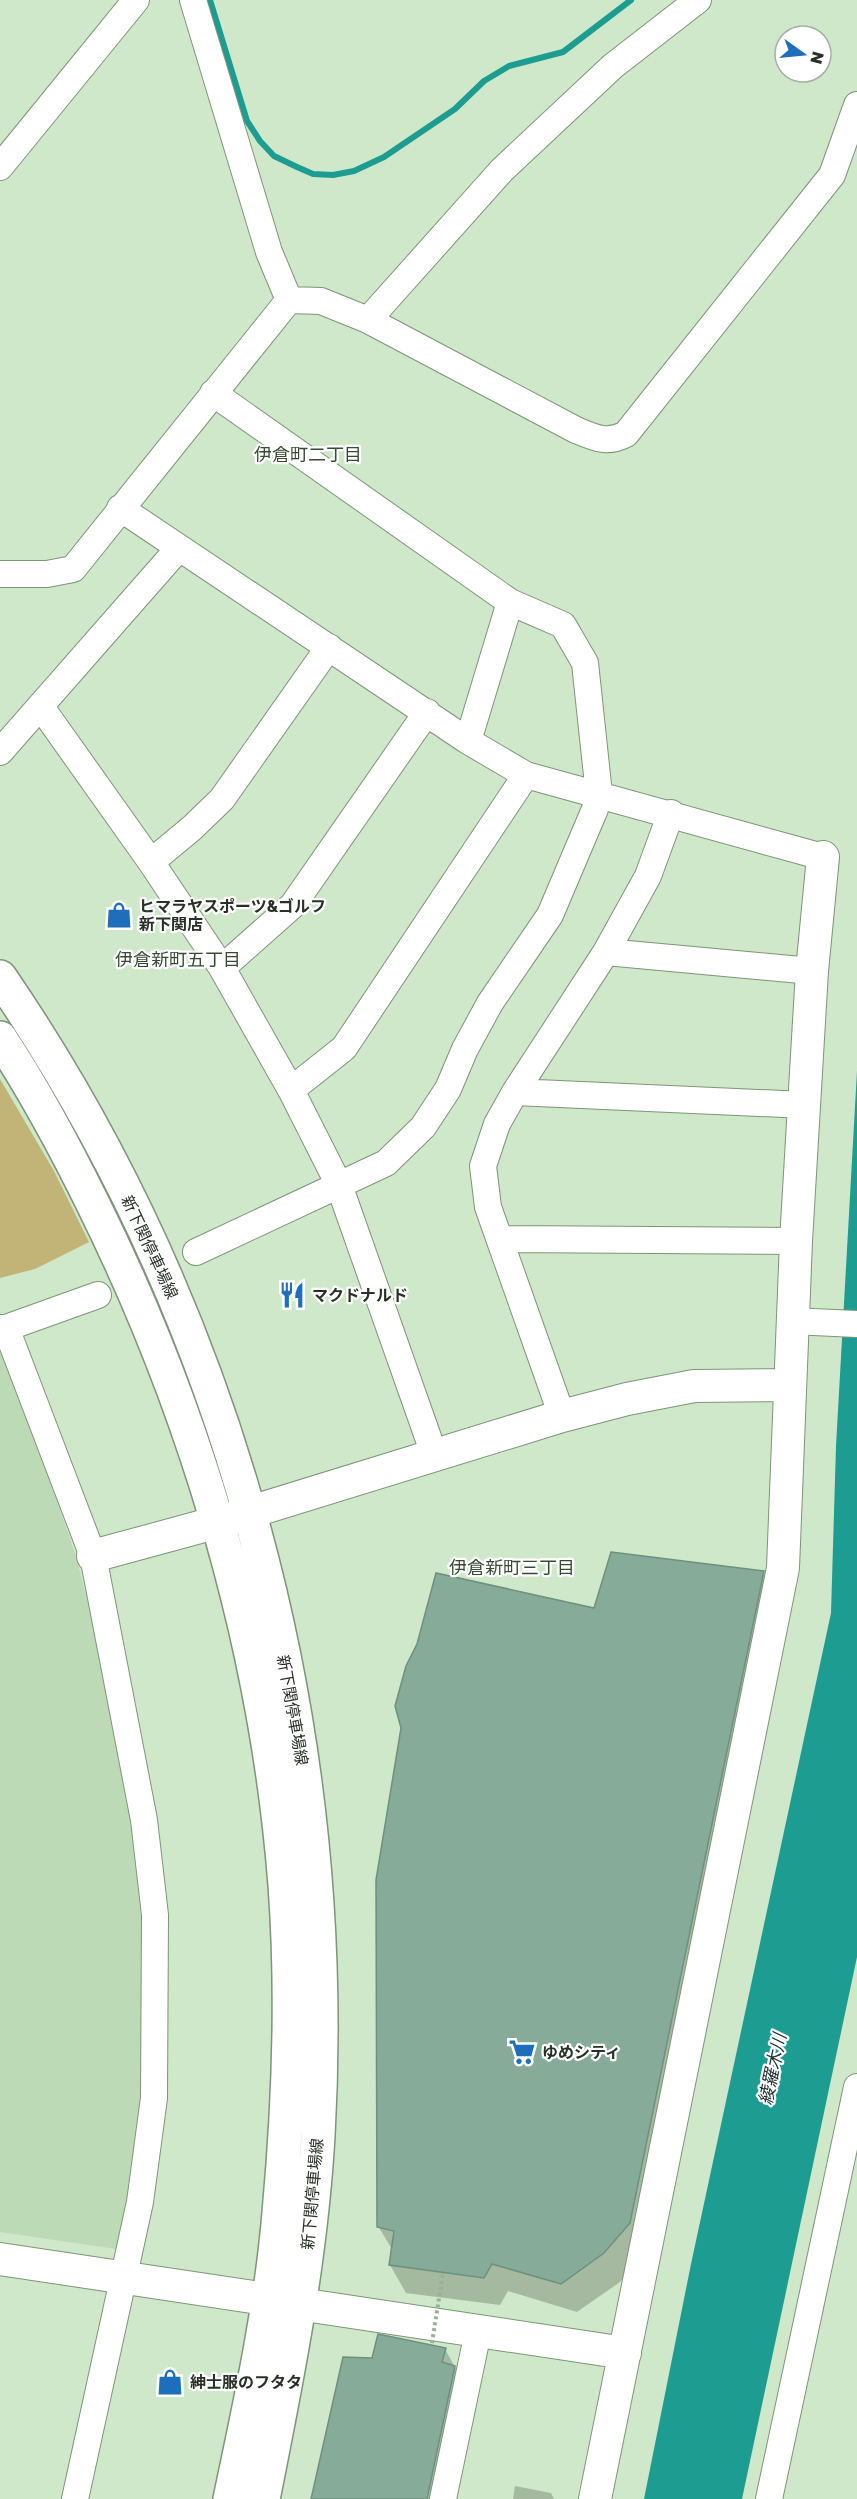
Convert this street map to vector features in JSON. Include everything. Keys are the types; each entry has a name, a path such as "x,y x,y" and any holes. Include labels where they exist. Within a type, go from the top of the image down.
{"main road":[{"name":"新下関停車場線","path":"0,978 45,1046 139,1221 181,1314 213,1395 251,1512 286,1662 303,1762 320,1943 318,2134 310,2237 284,2302 230,2499"},
{"name":"新下関停車場線","path":"0,1038 65,1148 120,1258 171,1379 218,1522 236,1591 256,1686 274,1795 285,1884 288,1980 287,2088 279,2217 284,2302 293,2352 262,2499"}],"street":[{"path":"0,167 136,0"},
{"path":"193,0 269,252 289,300"},
{"path":"368,320 502,170 613,66 698,0"},
{"path":"289,300 321,301 368,320 576,430 602,440 613,440 626,434 832,175 857,105"},
{"path":"0,574 47,574 73,569 92,549 120,508 289,300"},
{"path":"196,1252 386,1163 423,1127 448,1089 465,1049 490,1003 550,915 595,809 598,794 585,663 563,625 510,602 213,393"},
{"path":"120,508 468,741 526,775 671,813 823,857 812,970 791,1321 783,1568 595,2499"},
{"path":"0,752 179,548"},
{"path":"468,741 510,602"},
{"path":"152,862 222,799 329,647"},
{"path":"41,707 152,862 222,968 291,1090 339,1185 435,1457"},
{"path":"222,968 293,904 427,712"},
{"path":"291,1090 344,1048 526,775"},
{"path":"562,1416 489,1207 483,1166 497,1124 514,1092 606,952 648,876 671,813"},
{"path":"606,952 812,970"},
{"path":"514,1092 805,1105"},
{"path":"500,1239 796,1240"},
{"path":"75,2499 140,2202 154,2098 155,1915 140,1798 93,1556 3,1328 98,1295"},
{"path":"791,1321 857,1324"},
{"path":"93,1556 218,1522 562,1416 627,1399 694,1386 788,1385"},
{"path":"769,2499 857,2087"},
{"path":"0,2259 625,2353"},
{"path":"444,2499 478,2332"}],"path":[{"path":"432,2343 443,2273"}],"shaded area":[{"path":"0,1079 54,1171 89,1242 35,1269 0,1278"},
{"path":"0,1337 76,1556 110,1693 131,1825 141,1918 144,2005 142,2098 134,2174 116,2249 0,2232"}],"water":[{"name":"綾羅木川","path":"857,1071 857,1957 742,2499 644,2499 691,2264 831,1613 836,1446"}],"building":[{"name":"ゆめシティ","path":"611,1552 764,1571 630,2223 604,2253 561,2284 492,2264 484,2278 389,2265 394,2231 377,2227 376,1880 401,1728 395,1706 406,1666 417,1644 436,1573 594,1608"},
{"path":"378,2334 446,2348 442,2362 455,2366 427,2499 311,2499 343,2357 372,2358"}],"waterway":[{"path":"210,0 247,121 260,141 274,156 297,167 313,174 333,175 354,171 384,157 455,109 484,81 509,66 563,52 631,0"}],"place":[{"name":"ヒマラヤスポーツ&ゴルフ 新下関店","path":"119,915"},
{"name":"マクドナルド","path":"292,1295"},
{"name":"ゆめシティ","path":"522,2052"},
{"name":"紳士服のフタタ","path":"170,2382"}],"district":[{"name":"伊倉町二丁目","path":"308,454"},
{"name":"伊倉新町五丁目","path":"178,959"},
{"name":"伊倉新町三丁目","path":"512,1567"}]}
